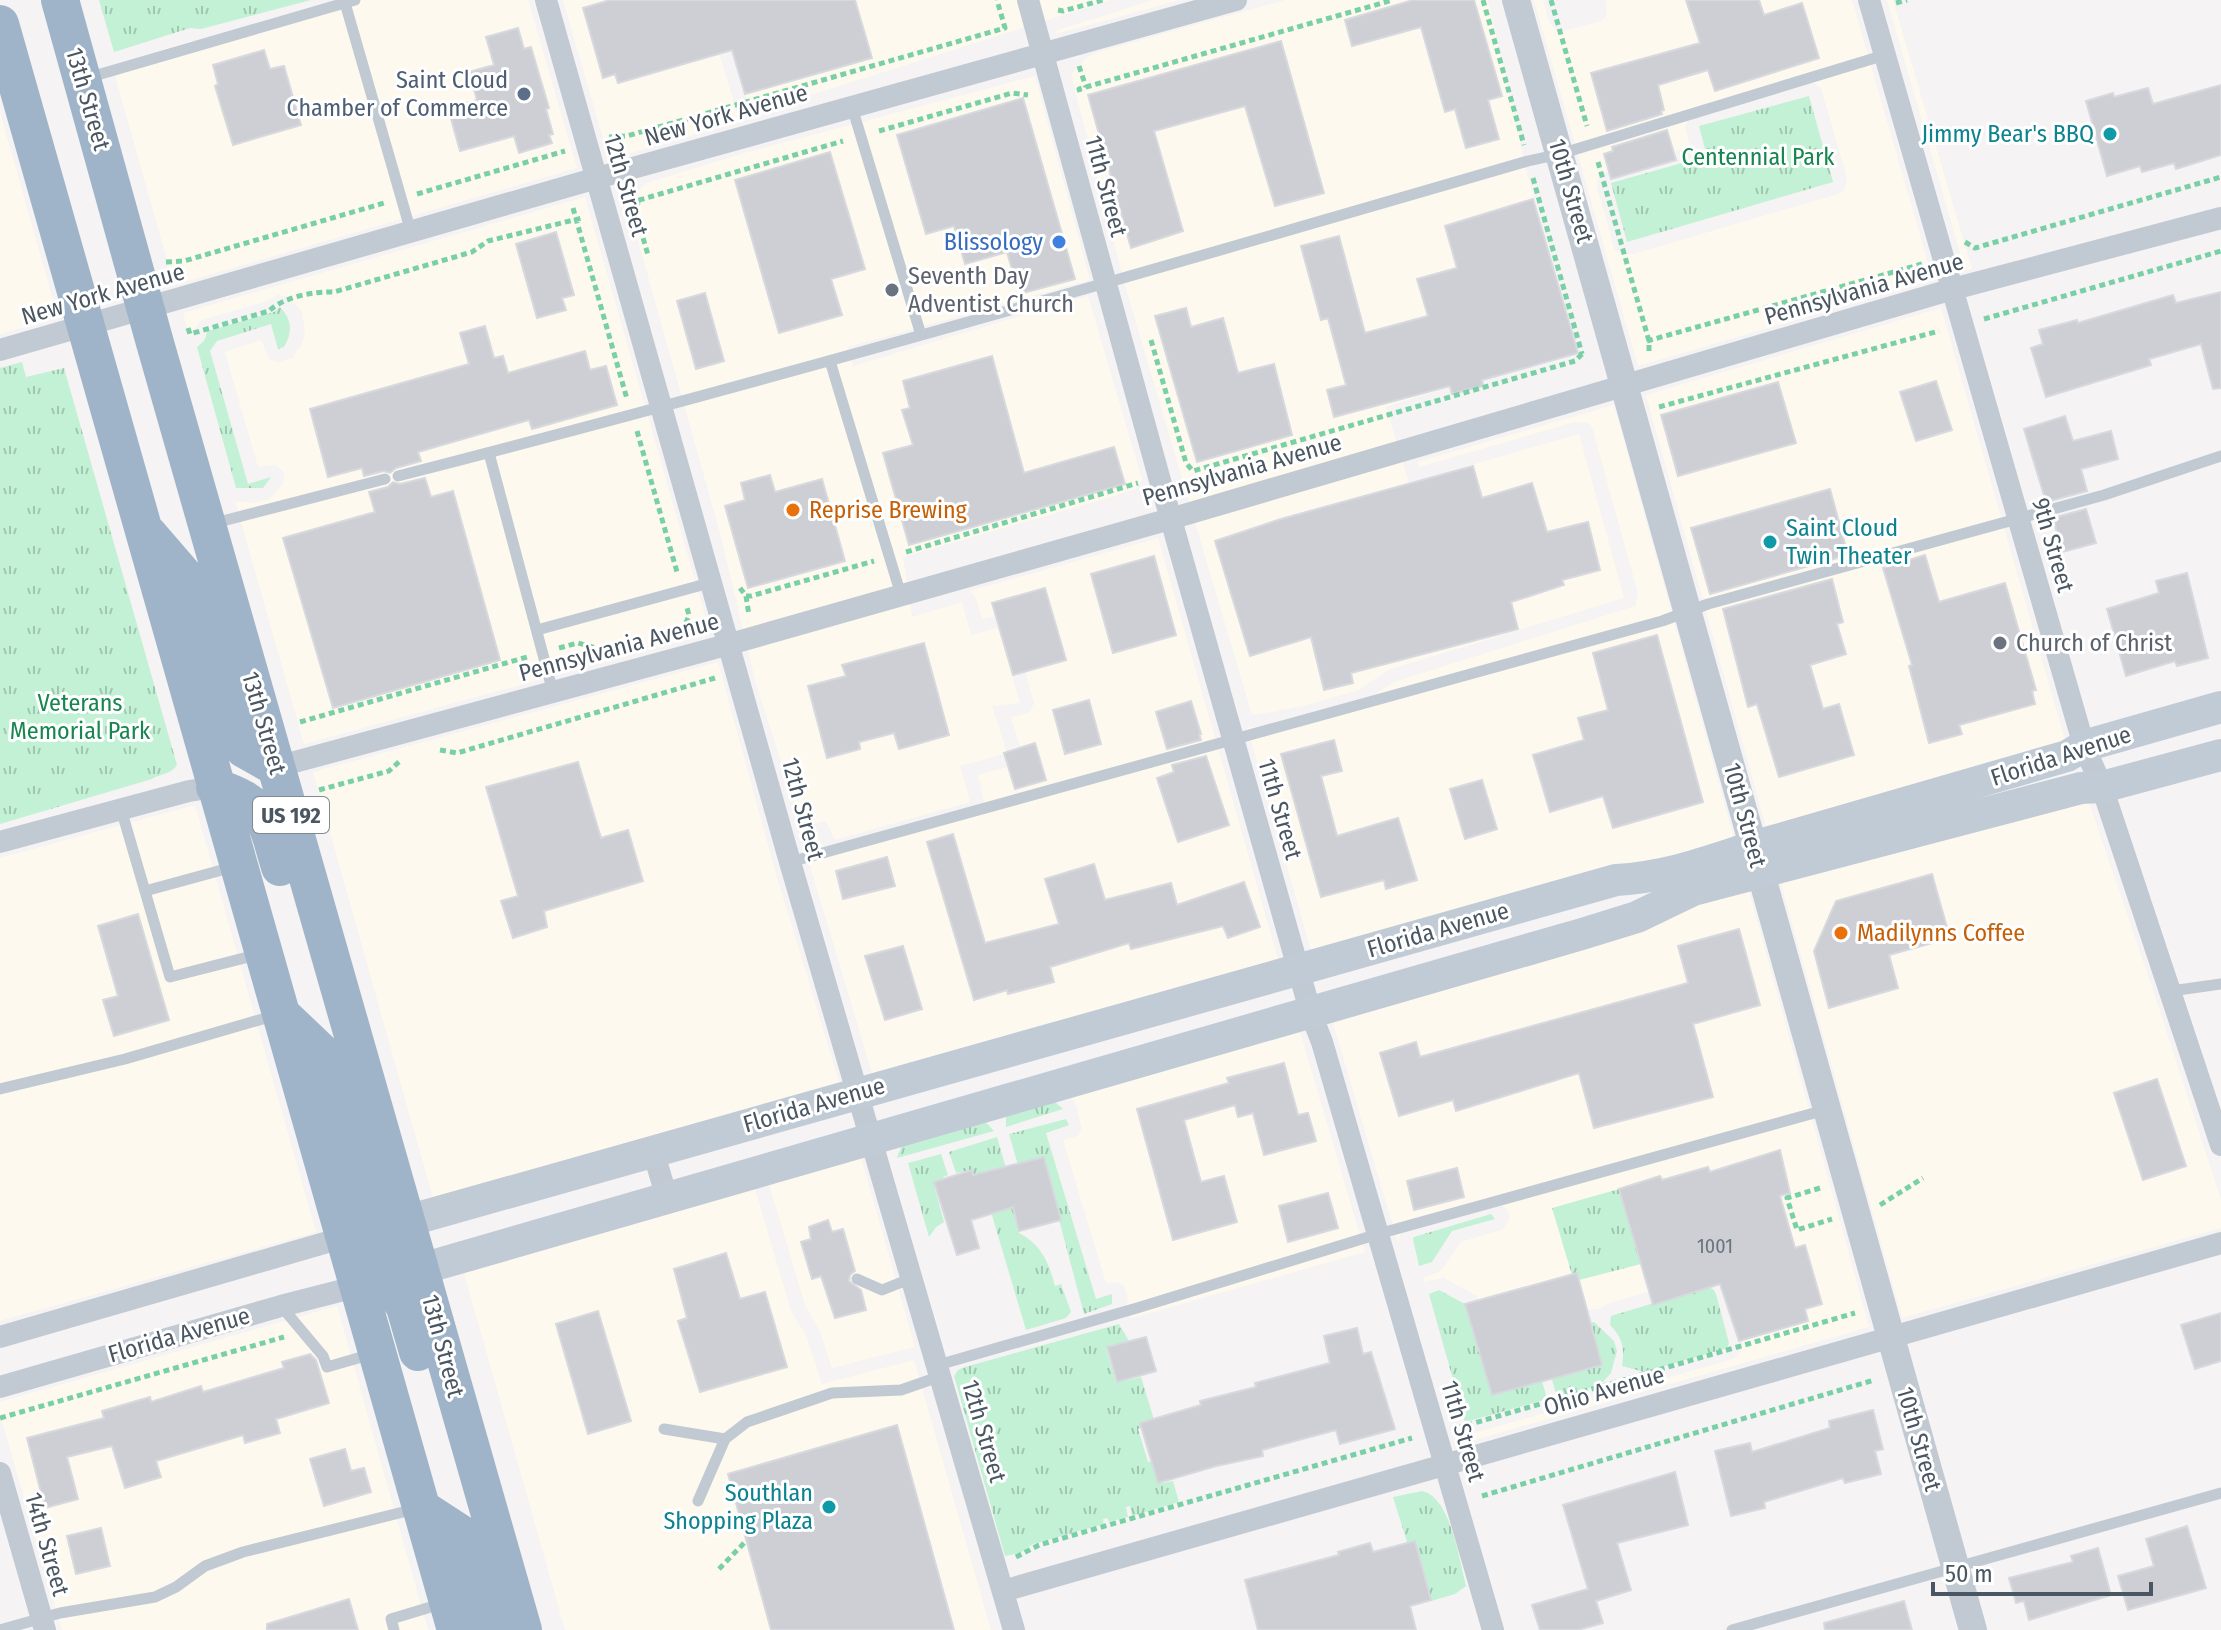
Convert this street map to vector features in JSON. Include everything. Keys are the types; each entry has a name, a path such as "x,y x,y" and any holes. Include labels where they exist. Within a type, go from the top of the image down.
{"highway":[{"path":"34,0 44,38 82,79"},
{"name":"13th Street","path":"60,0 523,1630"},
{"name":"US 192","path":"1,33 452,1616"},
{"path":"141,526 192,585 231,727 244,749 276,767"},
{"path":"215,787 243,797 262,813 312,970 339,984"},
{"path":"281,1014 324,1055 372,1215 384,1232 421,1269"},
{"path":"345,1237 395,1290 405,1307 440,1431 470,1444"},
{"path":"421,1508 461,1534 489,1630"}],"main road":[{"name":"Florida Avenue","path":"421,1269 1311,1014 1637,917 1758,860 2067,756 2084,746 2221,707"},
{"name":"Florida Avenue","path":"407,1221 1616,880 1648,878 1758,860 2081,788 2102,787 2221,755"}],"street":[{"name":"12th Street","path":"546,0 790,862 1014,1630"},
{"name":"11th Street","path":"1028,0 1170,519 1311,1014 1322,1042 1493,1630"},
{"name":"New York Avenue","path":"0,350 597,178 1236,0"},
{"name":"10th Street","path":"1516,0 1973,1630"},
{"name":"9th Street","path":"1869,0 2084,746 2102,787 2221,1145"},
{"name":"Pennsylvania Avenue","path":"276,767 730,644 1170,519 1953,289 2221,218"},
{"path":"0,842 189,791 215,787"},
{"path":"653,1151 667,1198"},
{"name":"Florida Avenue","path":"0,1337 345,1237"},
{"name":"Ohio Avenue","path":"1003,1591 2221,1243"},
{"name":"Florida Avenue","path":"0,1387 359,1286"},
{"name":"14th Street","path":"0,1473 43,1623"}],"lane":[{"path":"82,79 350,2 411,232"},
{"path":"398,476 632,415 1106,283 1560,154 1885,55"},
{"path":"852,107 921,335"},
{"path":"830,361 901,595"},
{"path":"489,453 553,692"},
{"path":"790,862 2104,495 2221,456"},
{"path":"208,525 385,479"},
{"path":"537,630 713,582"},
{"path":"121,809 170,977 263,953"},
{"path":"145,891 238,866"},
{"path":"2171,991 2221,984"},
{"path":"0,1089 125,1059 281,1014"},
{"path":"698,1501 725,1439 747,1422 832,1393 901,1390 939,1370 1378,1234 1827,1110"},
{"path":"857,1279 882,1290 913,1278"},
{"path":"281,1306 323,1356 327,1367 378,1353"},
{"path":"664,1429 725,1439"},
{"path":"1732,1630 2221,1493"},
{"path":"0,1630 155,1597 176,1587 205,1566 243,1552 421,1508"},
{"path":"394,1630 391,1619 452,1616"}],"path":[{"path":"136,270 184,261 587,144 1005,28 997,0"},
{"path":"1055,6 1063,11 1103,0"},
{"path":"1898,17 1894,2 1907,0"},
{"path":"622,136 640,199 635,210 651,269"},
{"path":"557,154 689,615 684,628 670,632"},
{"path":"1615,346 1649,341 2221,177"},
{"path":"1959,233 1963,241 1975,248"},
{"path":"737,576 741,590 746,596 751,596 1159,477"},
{"path":"300,722 578,643 600,649 656,635"},
{"path":"1462,1427 1856,1312"},
{"path":"0,1418 301,1332"},
{"path":"1482,1496 1874,1380"},
{"path":"995,1563 1039,1545 1417,1437"},
{"path":"719,1569 746,1541"}],"shaded area":[{"path":"353,0 528,0 577,168 174,285 112,65 191,41 205,41"},
{"path":"563,0 703,0 740,122 609,159"},
{"path":"718,0 1111,0 751,114"},
{"path":"1153,0 1180,0 1056,34 1055,31"},
{"path":"1285,0 1488,0 1527,173 1577,347 1386,407 1409,483 1579,434 1624,598 1388,670 1359,690 1300,707 1252,715 1126,289 1071,75 1085,59 1098,52"},
{"path":"1534,0 1543,0 1550,24 1559,32 1605,18 1606,0 1852,0 1933,280 1638,366","holes":["1814,83 1821,88 1847,178 1841,193 1633,254 1621,254 1614,249 1597,187 1598,179 1604,173 1690,147 1685,126 1689,118"]},
{"path":"1887,0 1893,0 1972,269 1965,270"},
{"path":"1035,76 1090,280 848,347 853,366 1088,296 1142,479 1138,488 1115,496 903,557 912,617 962,602 971,635 998,628 1020,703 992,706 1007,753 960,766 970,802 835,840 826,821 802,826 756,684 720,533 630,212 633,195 646,183 748,152"},
{"path":"0,112 58,318 0,334"},
{"path":"585,197 710,633 304,744 235,501 254,503 269,499 283,484 284,472 275,465 258,467 225,352 261,340 269,359 278,362 292,358 302,344 305,332 302,312 287,296 278,295 201,320 189,337 183,313"},
{"path":"1941,308 2065,740 1766,827 1646,395"},
{"path":"1614,405 1734,838 1684,855 1311,950 1247,728 1302,720 1363,702 1394,682 1635,606 1638,594 1593,430 1588,423 1575,422 1419,467 1417,462"},
{"path":"1158,538 1278,959 872,1073 802,839 817,836 826,850 981,809 984,802 978,775 1010,766 1021,750 1011,717 1029,713 1034,703 1011,621 1000,616 982,619 976,598 970,591"},
{"path":"718,662 774,867 839,1082 433,1198 313,772"},
{"path":"2089,803 2155,996 2221,1200 2221,1228 1902,1318 1781,884"},
{"path":"195,805 316,1232 0,1321 0,858"},
{"path":"1749,891 1869,1327 1468,1442 1466,1435 1603,1397 1622,1381 1635,1385 1647,1384 1735,1358 1743,1342 1730,1290 1707,1274 1599,1309 1587,1310 1502,1379 1477,1296 1444,1278 1423,1282 1423,1278 1441,1271 1461,1242 1503,1229 1510,1218 1507,1210 1499,1203 1401,1231 1398,1243 1333,1023 1642,931 1698,905"},
{"path":"1300,1032 1365,1252 1132,1318 1124,1312 1128,1299 1124,1286 1117,1282 1106,1283 1063,1140 1077,1136 1082,1129 1076,1104 1071,1098"},
{"path":"861,1158 915,1347 832,1368 820,1331 805,1305 769,1184"},
{"path":"753,1182 791,1311 806,1335 822,1384 914,1360 991,1630 565,1630 464,1273"},
{"path":"337,1306 428,1630 62,1630 0,1414 0,1402"}],"green space":[{"path":"99,0 311,0 201,29 190,28 114,52"},
{"name":"Centennial Park","path":"1809,96 1833,182 1627,242 1611,183 1707,156 1699,126"},
{"path":"280,307 290,326 284,347 278,349 271,324 217,341 210,351 248,484 271,477 263,488 236,488 197,347 208,331 274,312"},
{"name":"Veterans Memorial Park","path":"22,362 26,377 64,368 177,765 152,779 0,824 0,368"},
{"path":"1055,1102 1063,1109 1006,1127 1006,1111"},
{"path":"981,1117 994,1131 897,1158 903,1142"},
{"path":"1066,1119 1069,1125 1046,1133 1096,1299 1112,1294 1112,1304 1084,1314 1043,1159 1018,1165 1009,1134"},
{"path":"997,1137 1006,1168 1002,1170 1019,1233 1027,1237 1043,1255 1055,1286 1061,1284 1071,1312 1066,1318 1026,1330 991,1212 985,1214 971,1170 956,1173 949,1152"},
{"path":"941,1154 948,1175 943,1177 945,1185 935,1189 944,1222 929,1237 908,1163"},
{"path":"1619,1189 1641,1264 1579,1280 1572,1275 1552,1208"},
{"path":"1491,1214 1495,1219 1452,1231 1432,1262 1419,1266 1414,1237"},
{"path":"1707,1287 1716,1294 1729,1343 1727,1348 1644,1372 1622,1366 1622,1343 1610,1325 1611,1316"},
{"path":"1439,1290 1465,1304 1542,1381 1547,1399 1465,1422 1429,1294"},
{"path":"1594,1322 1614,1341 1617,1351 1611,1373 1600,1385 1557,1397 1552,1379 1602,1365 1590,1323"},
{"path":"1119,1324 1129,1341 1106,1348 1116,1383 1141,1377 1155,1423 1138,1429 1148,1462 1153,1461 1163,1483 1173,1481 1179,1502 1132,1516 1130,1506 1126,1507 1128,1517 1109,1522 1107,1518 1103,1519 1104,1524 1033,1544 1020,1553 1005,1556 954,1376 965,1367"},
{"path":"1422,1491 1432,1496 1447,1517 1466,1586 1455,1594 1431,1601 1414,1544 1408,1545 1393,1497"}],"building":[{"path":"610,0 855,0 872,58 745,94 732,50 618,83 615,74 603,78 583,8"},
{"path":"1413,0 1474,0 1502,96 1488,100 1499,139 1466,148 1455,109 1445,112 1421,27 1352,46 1345,20"},
{"path":"1686,0 1759,0 1764,15 1802,3 1819,58 1715,91 1708,70 1658,85 1664,110 1662,114 1607,131 1591,73 1700,43"},
{"path":"518,28 524,49 531,47 549,108 546,109 553,134 549,135 552,143 519,153 514,136 460,151 448,108 477,100 469,72 494,65 486,37"},
{"path":"1281,41 1324,193 1275,206 1245,106 1154,131 1183,231 1131,248 1088,95"},
{"path":"264,50 270,69 284,66 301,125 233,145 215,86 218,84 213,65"},
{"path":"2221,85 2221,155 2176,169 2174,163 2142,172 2140,166 2107,176 2086,101 2148,88 2153,104"},
{"path":"1023,98 1075,279 1019,294 1007,252 965,264 954,226 926,234 897,135"},
{"path":"1667,130 1676,160 1611,179 1604,154 1613,151 1612,147"},
{"path":"830,152 865,269 831,279 842,315 779,333 735,180"},
{"path":"1533,199 1578,353 1482,380 1483,386 1452,394 1450,386 1334,417 1327,390 1346,385 1328,318 1321,320 1301,246 1339,236 1365,333 1428,316 1417,279 1457,268 1445,226"},
{"path":"556,232 574,295 562,298 566,310 537,318 516,244"},
{"path":"2221,292 2221,388 2213,389 2201,344 2149,359 2151,365 2046,397 2031,348 2043,344 2039,330 2077,320 2078,323 2173,295 2176,303"},
{"path":"705,293 724,361 696,369 677,301"},
{"path":"1186,308 1191,327 1223,318 1238,373 1274,364 1292,435 1197,462 1155,316"},
{"path":"485,326 494,358 503,356 508,373 585,351 590,370 606,366 617,405 532,429 529,420 418,452 421,461 396,468 390,473 384,471 364,476 362,468 328,477 310,409 469,364 460,333"},
{"path":"992,356 1024,473 1114,447 1125,484 909,545 883,453 913,445 902,410 910,408 903,381"},
{"path":"1936,381 1952,430 1916,441 1900,392"},
{"path":"1778,382 1796,443 1678,476 1661,415"},
{"path":"2065,416 2073,441 2111,431 2118,459 2081,469 2087,491 2046,502 2024,429"},
{"path":"1473,466 1482,498 1532,483 1547,532 1588,522 1600,570 1562,580 1564,585 1511,602 1518,629 1351,673 1353,683 1324,690 1311,637 1250,656 1215,541 1281,519"},
{"path":"770,475 775,492 822,479 845,561 748,588 725,506 745,500 741,483"},
{"path":"425,478 431,497 453,491 500,660 333,708 283,538 375,512 369,492 388,487 393,482 400,484"},
{"name":"Saint Cloud Twin Theater","path":"1830,489 1848,555 1710,594 1691,528"},
{"path":"2086,509 2096,543 2062,552 2053,518"},
{"path":"1925,555 1939,602 2005,583 2036,690 2032,691 2035,704 1959,725 1962,734 1929,743 1909,666 1912,665 1883,568"},
{"path":"1154,556 1176,635 1113,653 1091,574"},
{"path":"2187,573 2208,658 2177,666 2175,661 2126,676 2107,609 2159,593 2156,581"},
{"path":"1832,579 1843,622 1837,624 1846,654 1810,665 1823,709 1839,704 1854,755 1779,777 1757,704 1748,707 1723,609"},
{"path":"1045,588 1066,660 1013,675 992,603"},
{"path":"1657,635 1703,802 1613,828 1603,796 1550,812 1533,755 1584,740 1578,718 1608,710 1593,653"},
{"path":"924,643 949,735 899,749 894,733 859,742 860,749 827,758 808,686 846,676 842,665"},
{"path":"1089,700 1101,744 1065,754 1053,710"},
{"path":"1191,701 1201,740 1167,749 1156,712"},
{"path":"1334,740 1342,771 1321,776 1337,836 1398,818 1417,880 1386,889 1384,880 1321,897 1281,754"},
{"path":"1035,743 1046,780 1015,789 1004,753"},
{"path":"1206,756 1229,825 1178,842 1157,778 1174,772 1172,765"},
{"path":"578,762 601,838 628,830 643,881 544,911 547,927 513,938 501,901 518,896 486,787"},
{"path":"1482,780 1497,829 1465,839 1450,789"},
{"path":"953,834 985,943 1059,924 1045,879 1094,864 1105,900 1171,883 1177,905 1244,882 1260,927 1228,938 1223,926 1131,949 1129,943 1050,967 1054,982 1008,994 1007,990 974,1000 927,842"},
{"path":"887,857 895,886 843,899 836,871"},
{"path":"1932,874 1950,938 1889,955 1898,988 1829,1008 1814,951 1836,901"},
{"path":"138,914 169,1020 114,1036 103,1000 118,996 98,926"},
{"path":"1739,929 1760,1005 1693,1024 1713,1097 1594,1128 1579,1073 1456,1111 1453,1100 1399,1116 1380,1053 1416,1042 1420,1057 1688,983 1678,946"},
{"path":"903,946 922,1009 885,1020 865,956"},
{"path":"1284,1063 1298,1115 1308,1113 1316,1141 1264,1155 1253,1113 1238,1117 1235,1105 1184,1120 1201,1182 1224,1176 1237,1222 1173,1240 1137,1109 1229,1083 1227,1078"},
{"path":"2157,1079 2186,1166 2143,1180 2114,1093"},
{"path":"1780,1150 1790,1193 1780,1196 1795,1248 1805,1245 1822,1304 1805,1309 1808,1321 1739,1341 1720,1284 1653,1305 1619,1189 1660,1176 1662,1180 1708,1167 1710,1172"},
{"path":"1044,1157 1061,1220 1019,1231 1013,1207 971,1220 979,1248 957,1255 934,1182 972,1170 973,1175"},
{"path":"1457,1168 1464,1197 1414,1210 1407,1181"},
{"path":"1328,1193 1338,1228 1288,1242 1279,1206"},
{"path":"828,1220 832,1232 843,1229 855,1271 849,1281 861,1290 866,1310 835,1318 821,1276 812,1279 801,1242 811,1239 809,1227"},
{"path":"726,1253 740,1299 765,1292 787,1367 700,1392 678,1321 687,1318 674,1269"},
{"path":"1577,1273 1602,1365 1492,1395 1465,1304"},
{"path":"598,1311 631,1421 588,1434 556,1324"},
{"path":"2221,1313 2221,1361 2195,1369 2181,1325"},
{"path":"1357,1328 1363,1354 1371,1352 1395,1429 1340,1444 1336,1430 1262,1450 1263,1456 1158,1483 1140,1423 1201,1405 1200,1401 1256,1387 1255,1383 1330,1363 1324,1336"},
{"path":"1146,1337 1156,1371 1117,1382 1107,1347"},
{"path":"310,1354 316,1360 329,1403 276,1419 280,1433 245,1443 243,1435 156,1461 161,1477 125,1488 112,1446 67,1457 78,1499 45,1508 27,1438 104,1418 102,1411 150,1397 151,1402 201,1386 203,1392 284,1368 282,1362"},
{"path":"1873,1410 1883,1449 1875,1451 1881,1474 1845,1483 1843,1478 1764,1502 1765,1508 1731,1516 1715,1451 1750,1443 1752,1452 1830,1428 1829,1421"},
{"name":"Southlan Shopping Plaza","path":"897,1425 954,1630 771,1630 728,1474"},
{"path":"345,1449 351,1471 364,1468 371,1492 324,1506 310,1459"},
{"path":"1675,1472 1688,1525 1617,1543 1631,1590 1596,1601 1603,1623 1578,1630 1540,1630 1532,1605 1588,1589 1563,1505"},
{"path":"2187,1526 2206,1588 2128,1610 2118,1576 2154,1566 2146,1539"},
{"path":"101,1528 110,1566 76,1574 67,1536"},
{"path":"1415,1541 1431,1600 1410,1606 1416,1630 1258,1630 1245,1580 1339,1555 1338,1552 1370,1543 1373,1552"},
{"path":"2098,1548 2111,1595 2029,1620 2024,1601 2016,1603 2009,1578 2073,1562 2071,1556"},
{"path":"349,1599 358,1630 267,1630 267,1624"},
{"path":"1904,1601 1912,1630 1825,1630 1824,1623"}],"place":[{"name":"Saint Cloud Chamber of Commerce","path":"524,94"},
{"name":"Jimmy Bear's BBQ","path":"2110,134"},
{"name":"Blissology","path":"1059,242"},
{"name":"Seventh Day Adventist Church","path":"892,290"},
{"name":"Reprise Brewing","path":"793,510"},
{"name":"Saint Cloud Twin Theater","path":"1770,542"},
{"name":"Church of Christ","path":"2000,643"},
{"name":"Madilynns Coffee","path":"1841,933"},
{"name":"Southlan Shopping Plaza","path":"829,1507"}]}
